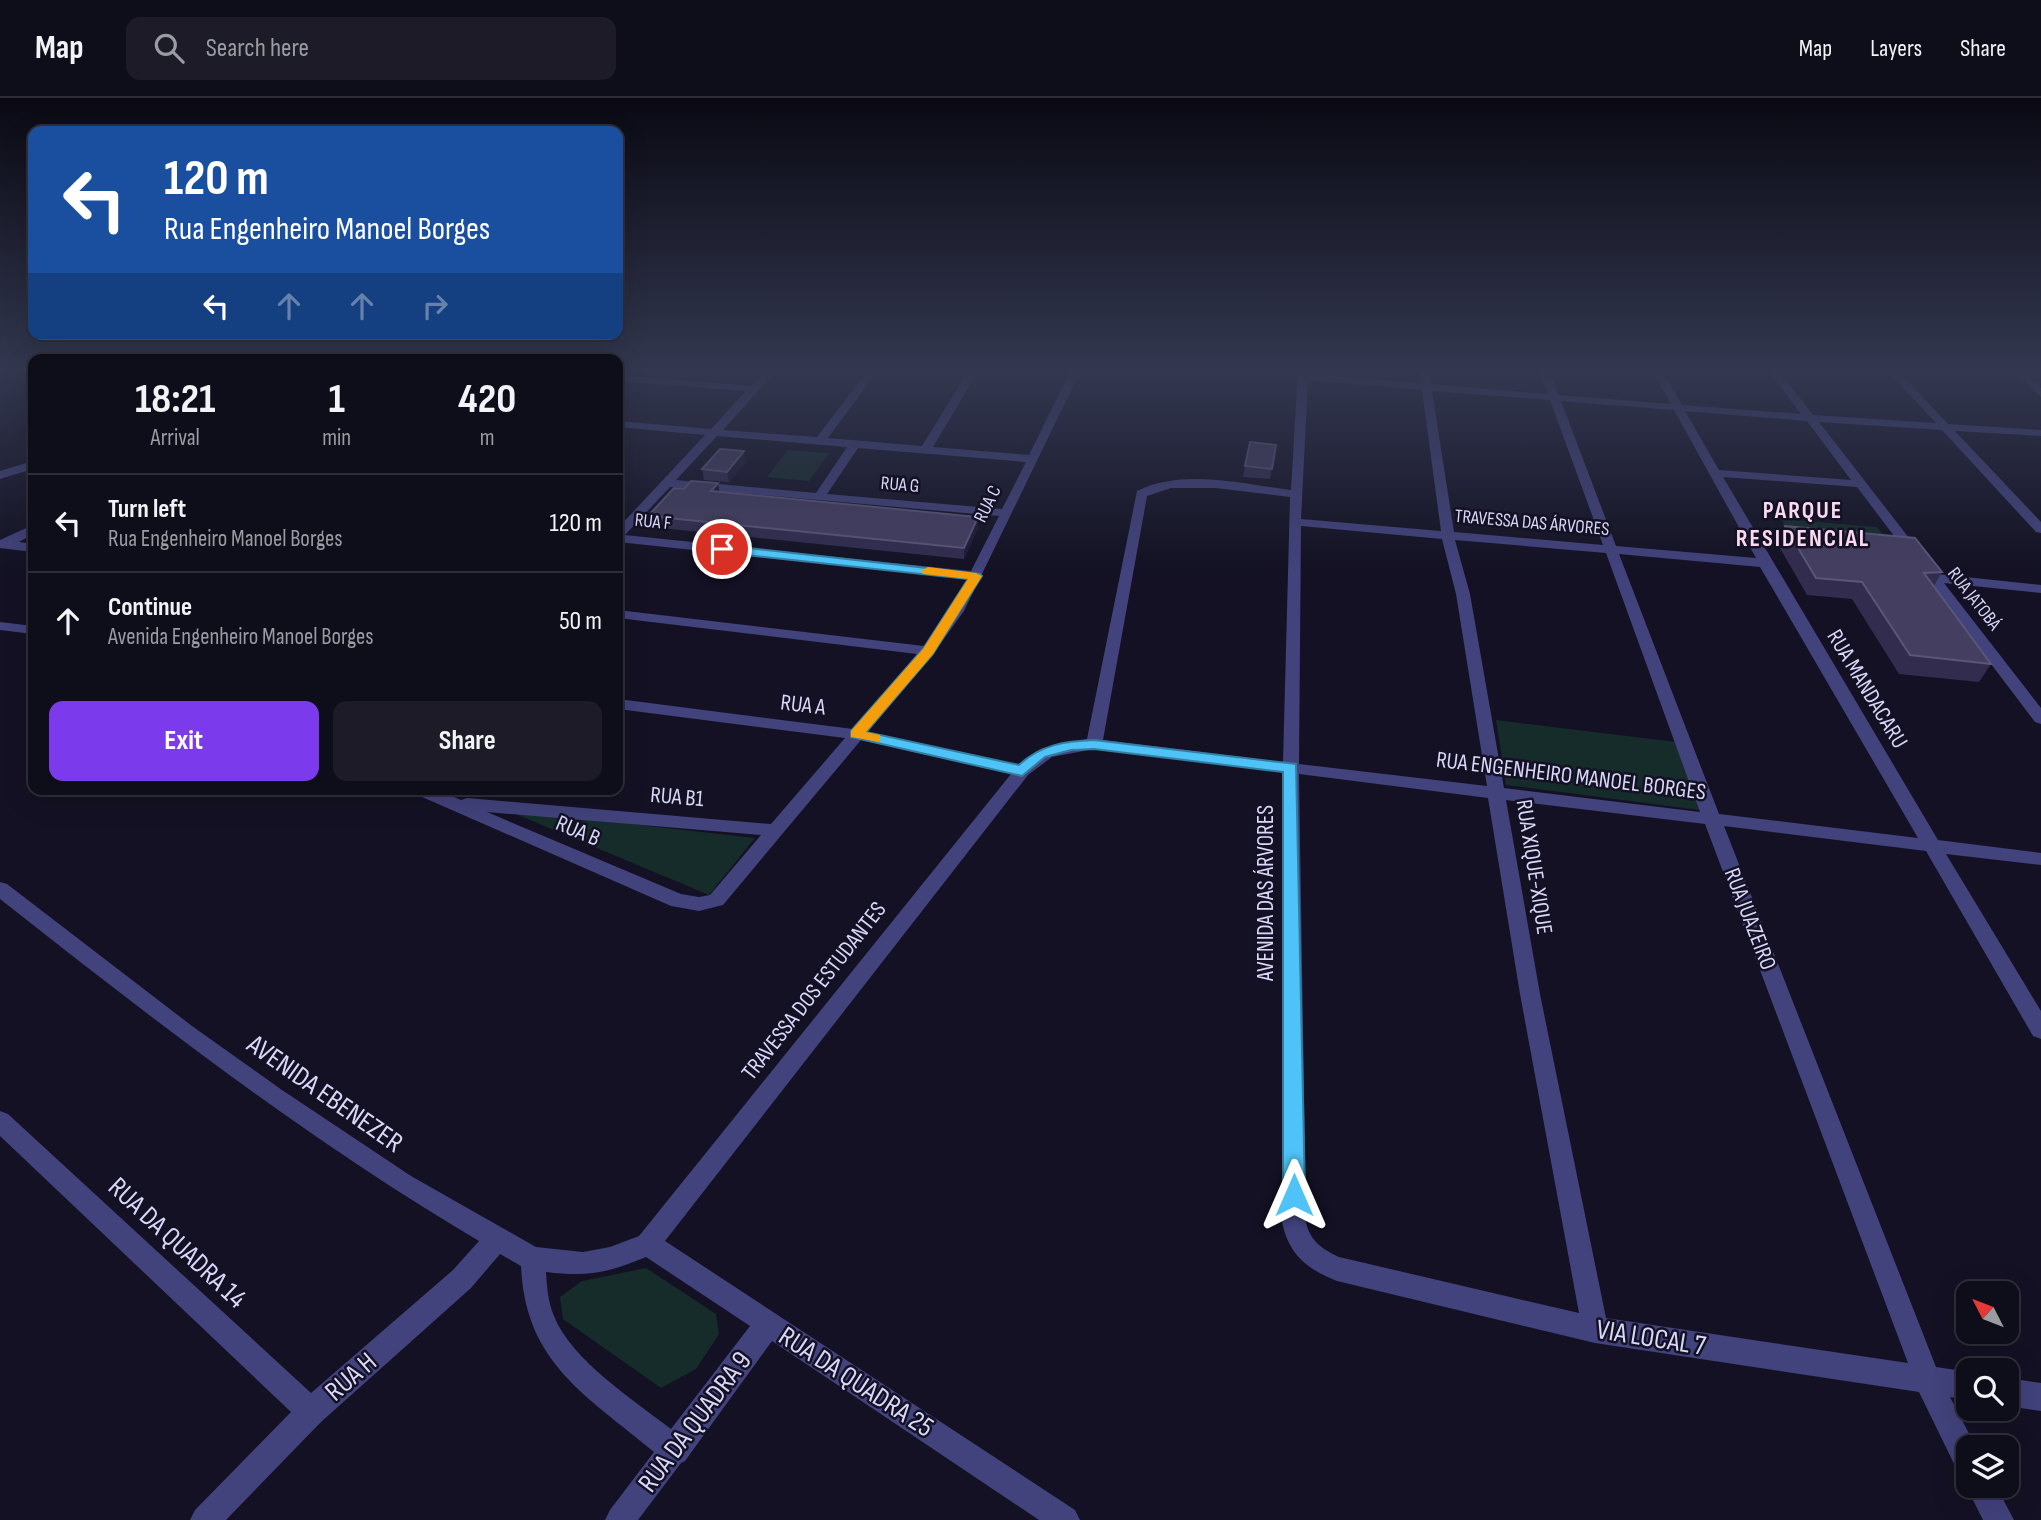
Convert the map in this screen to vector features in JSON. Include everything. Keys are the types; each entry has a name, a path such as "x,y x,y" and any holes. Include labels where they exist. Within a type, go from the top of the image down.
{"street":[{"path":"623,530 709,436"},
{"path":"772,436 1031,459"},
{"path":"821,440 824,436"},
{"path":"926,450 934,436"},
{"name":"RUA C","path":"719,898 928,651 976,576 1042,436"},
{"name":"AVENIDA DAS ÁRVORES","path":"1300,436 1295,522 1291,768 1294,1222 1296,1236 1311,1257 1337,1269"},
{"name":"RUA XIQUE-XIQUE","path":"1433,436 1448,536 1463,594 1530,995 1595,1331"},
{"name":"RUA JUAZEIRO","path":"1568,436 1750,921 1928,1381 1956,1438"},
{"name":"RUA MANDACARU","path":"1694,436 1765,563 2041,1030"},
{"name":"RUA JATOBÁ","path":"1822,436 2041,719"},
{"path":"1957,436 2041,528"},
{"path":"819,497 855,443"},
{"path":"0,475 28,467"},
{"path":"1716,473 1859,484"},
{"path":"1094,744 1141,494 1152,487 1172,482 1297,494"},
{"name":"RUA G","path":"666,483 1004,513"},
{"name":"TRAVESSA DAS ÁRVORES","path":"1295,522 1765,563"},
{"path":"3,545 28,532"},
{"name":"RUA F","path":"623,537 976,576"},
{"path":"3,545 28,548"},
{"path":"1935,579 2041,589"},
{"path":"623,615 928,651"},
{"path":"0,626 28,629"},
{"name":"RUA A","path":"623,706 856,734 1022,771"},
{"name":"RUA ENGENHEIRO MANOEL BORGES","path":"1094,744 2041,859"},
{"name":"TRAVESSA DOS ESTUDANTES","path":"648,1244 1022,771 1040,754 1071,745 1094,744"},
{"name":"RUA B","path":"432,795 678,901 703,904 719,898"},
{"name":"RUA B1","path":"450,803 774,830"},
{"name":"AVENIDA EBENEZER","path":"0,889 184,1032 274,1097 461,1220 499,1237 533,1259 583,1264 610,1259 648,1244"},
{"name":"RUA DA QUADRA 14","path":"0,1121 311,1412"},
{"name":"RUA H","path":"205,1520 311,1412 463,1279 499,1237"},
{"name":"RUA DA QUADRA 25","path":"648,1244 1065,1520"},
{"path":"533,1259 535,1297 544,1326 567,1360 675,1451"},
{"name":"VIA LOCAL 7","path":"1337,1269 1595,1331 1956,1385"},
{"name":"RUA DA QUADRA 9","path":"620,1520 675,1451 768,1324"},
{"path":"2019,1393 2041,1396"},
{"path":"1987,1498 1999,1520"}],"green space":[{"path":"788,450 829,453 809,481 767,477"},
{"path":"1781,519 1877,527 1896,552 1796,544"},
{"path":"1496,720 1677,742 1699,810 1506,785"},
{"path":"506,810 755,838 709,895"},
{"path":"646,1268 716,1314 719,1334 696,1369 661,1388 563,1319 560,1297 582,1281"}],"building":[{"path":"1250,442 1276,445 1272,469 1245,466"},
{"path":"720,449 744,451 727,472 702,469"},
{"path":"691,481 718,483 711,491 978,517 964,548 648,516 674,488 684,489"},
{"path":"1785,526 1915,538 1942,572 1924,573 1991,664 1910,655 1862,582 1816,578"}],"slow traffic":[{"path":"875,738 856,734 928,651 957,611 976,576 928,571"}],"district":[{"name":"PARQUE RESIDENCIAL","path":"1803,524"}],"route":[{"path":"722,549 976,576 957,611 928,651 856,734 1022,771 1040,754 1071,745 1094,744 1291,768 1294,1195"}]}
